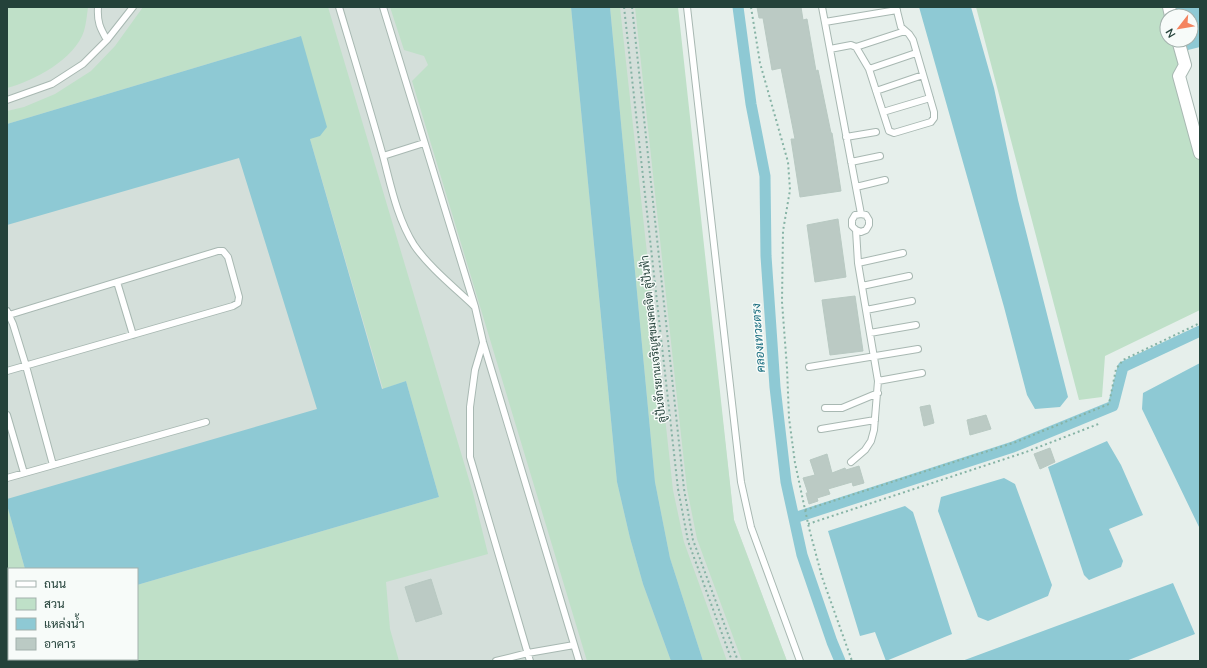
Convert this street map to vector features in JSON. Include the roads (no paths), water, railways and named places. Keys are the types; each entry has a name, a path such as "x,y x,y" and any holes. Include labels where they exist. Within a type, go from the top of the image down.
{"street":[{"path":"1180,48 1185,65 1179,76 1200,153"}],"lane":[{"path":"98,7 97,19 107,40"},
{"path":"7,100 52,84 83,64 107,40 133,7"},
{"path":"339,7 397,208 408,234 415,246 432,266 475,307"},
{"path":"383,7 475,307 483,342 579,661"},
{"path":"687,7 741,482 751,527 800,661"},
{"path":"822,7 861,214"},
{"path":"825,22 896,8 901,27 913,40 934,112 934,118 931,122 894,133 889,131 869,69 856,47"},
{"path":"830,49 851,45 856,47 905,31"},
{"path":"869,69 916,53"},
{"path":"876,91 923,75"},
{"path":"883,112 930,98"},
{"path":"846,138 876,132"},
{"path":"383,156 424,142"},
{"path":"851,162 880,156"},
{"path":"856,187 885,180"},
{"path":"855,215 866,215 869,220 869,225 866,230 861,232 856,230 852,226 852,220 855,215"},
{"path":"851,462 865,450 871,441 878,393 878,381 858,263 856,230"},
{"path":"7,371 26,366 233,306 238,303 240,298 228,257 223,251 218,251 8,313 14,324 26,366 53,465"},
{"path":"858,263 903,253"},
{"path":"862,286 909,276"},
{"path":"117,282 133,335"},
{"path":"866,310 912,301"},
{"path":"870,333 916,325"},
{"path":"483,342 475,370 470,408 470,457 530,661"},
{"path":"809,367 918,349"},
{"path":"878,381 922,373"},
{"path":"825,408 842,408 878,393"},
{"path":"7,415 24,473"},
{"path":"821,429 875,420"},
{"path":"7,478 206,422"},
{"path":"496,661 528,653 574,645"}],"water":[{"path":"571,7 610,7 655,482 670,558 703,661 671,661 643,584 630,538 617,482"},
{"path":"919,7 971,7 994,88 1018,200 1068,397 1060,407 1035,409 1027,395 1004,307"},
{"path":"1200,7 1200,47 1199,8 1172,8"},
{"path":"301,36 327,127 320,136 310,139 382,389 406,381 439,497 138,585 138,568 25,568 7,505 7,499 317,409 239,158 7,225 7,124"},
{"path":"1183,48 1196,48 1184,51"},
{"path":"1200,363 1200,529 1142,409 1143,393"},
{"path":"1107,441 1121,465 1143,515 1109,529 1123,561 1121,567 1089,580 1084,575 1048,467"},
{"path":"1004,478 1015,484 1052,585 1048,596 988,621 978,617 938,511 941,497"},
{"path":"905,506 913,512 952,634 886,661 875,632 860,636 828,531"},
{"path":"1173,583 1195,634 1126,661 962,661"}],"waterway":[{"name":"คลองเทวะตรง","path":"738,7 751,104 765,176 766,256 775,387 786,482 802,555 840,661"},
{"path":"794,518 1013,447 1113,406 1123,367 1200,331"}]}
